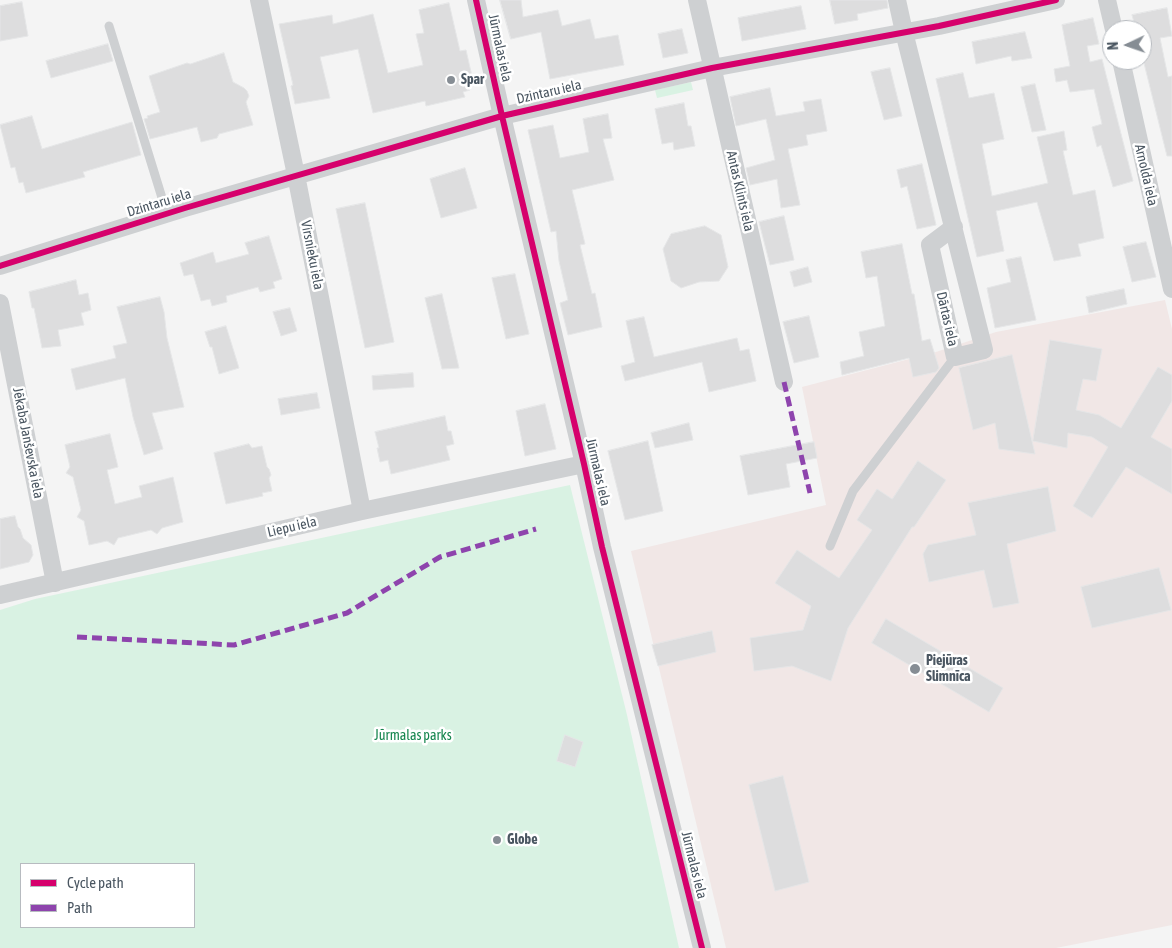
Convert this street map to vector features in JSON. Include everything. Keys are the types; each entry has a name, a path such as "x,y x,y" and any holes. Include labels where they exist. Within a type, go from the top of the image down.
{"street":[{"name":"Virsnieku iela","path":"259,0 296,175 362,511"},
{"name":"Jūrmalas iela","path":"476,0 602,547 702,948"},
{"name":"Antas Klints iela","path":"696,0 784,382"},
{"name":"Dārtas iela","path":"897,0 904,32 954,227 984,350 955,357 930,245 954,227"},
{"name":"Dzintaru iela","path":"0,266 296,175 502,116 712,68 939,26 1056,0"},
{"path":"1107,0 1112,20"},
{"name":"Arnolda iela","path":"1123,70 1172,289"},
{"name":"Jēkaba Janševska iela","path":"0,303 55,583"},
{"name":"Liepu iela","path":"0,595 362,511 584,464"}],"lane":[{"path":"109,26 167,214"},
{"path":"830,546 853,491 955,357"}],"shaded area":[{"name":"Piejūras Slimnīca","path":"1165,300 1172,329 1172,925 1056,948 726,948 631,551 826,505 802,387 936,352 996,332"}],"green space":[{"path":"691,82 693,90 657,98 655,90"},
{"name":"Jūrmalas parks","path":"570,485 627,715 679,948 0,948 0,610 35,599"}],"building":[{"path":"500,0 521,0 523,17 558,10 562,26 590,19 595,39 618,35 624,65 550,79 541,32 511,39"},
{"path":"830,0 887,0 888,8 857,14 858,20 835,24"},
{"path":"22,2 28,36 0,41 0,6"},
{"path":"449,3 460,51 466,50 474,85 468,86 470,90 463,92 465,97 426,106 425,101 373,113 358,49 320,57 330,98 295,104 291,86 293,85 279,24 332,15 333,24 373,14 388,73 423,65 416,34 424,33 419,10"},
{"path":"801,6 806,29 742,41 738,18"},
{"path":"1167,8 1172,36 1160,38 1168,77 1172,76 1172,156 1167,156 1146,70 1152,70 1152,20 1133,20 1132,15"},
{"path":"1093,18 1099,44 1087,46 1090,62 1102,59 1102,70 1105,70 1133,181 1113,187 1101,145 1097,147 1092,127 1102,124 1094,89 1070,92 1067,80 1056,82 1054,69 1070,66 1062,25"},
{"path":"682,29 688,53 663,58 658,34"},
{"path":"1025,32 1032,58 1012,61 1011,56 976,64 972,42"},
{"path":"108,44 113,61 51,78 46,61"},
{"path":"224,53 233,82 247,91 249,96 246,102 253,125 219,134 217,138 201,142 197,127 150,139 144,119 148,118 147,116 160,112 149,76"},
{"path":"890,68 902,116 884,120 871,72"},
{"path":"963,73 969,98 994,93 1004,139 982,144 992,196 1048,183 1037,137 1064,131 1067,150 1063,151 1073,195 1095,190 1104,238 1078,244 1081,256 1054,261 1037,202 996,211 1004,251 977,257 936,79"},
{"path":"1035,84 1046,130 1032,132 1021,87"},
{"path":"770,88 776,116 805,111 803,102 821,99 827,131 806,135 808,145 788,149 800,205 781,208 777,179 750,185 746,168 775,160 766,119 736,126 730,97"},
{"path":"684,103 688,126 691,126 695,146 674,150 673,142 662,144 655,109"},
{"path":"608,114 612,138 603,139 614,180 572,190 585,244 580,245 592,294 595,293 602,327 568,335 560,303 568,300 559,261 556,231 551,232 528,130 553,125 560,158 589,152 583,119"},
{"path":"32,116 42,149 132,122 141,155 83,172 85,177 26,193 23,182 19,183 15,167 11,168 0,125"},
{"path":"922,164 936,225 917,229 907,186 901,188 897,170"},
{"path":"465,168 477,208 441,218 430,179"},
{"path":"365,203 394,342 365,348 336,209"},
{"path":"784,216 794,260 770,265 759,222"},
{"path":"705,226 721,235 728,267 719,281 699,282 681,288 671,281 663,249 671,234"},
{"path":"269,236 282,279 273,282 275,288 260,292 258,287 226,296 227,302 212,306 210,299 201,301 193,274 184,276 180,263 213,252 216,263 249,254 245,243"},
{"path":"1146,242 1156,277 1132,282 1123,247"},
{"path":"902,244 912,294 914,294 922,341 930,339 939,368 936,372 913,377 909,358 842,375 840,362 864,356 859,332 885,326 877,276 866,278 861,252"},
{"path":"1021,257 1036,320 995,328 987,288 1011,282 1006,260"},
{"path":"808,267 812,282 794,287 790,272"},
{"path":"515,274 529,334 506,339 492,278"},
{"path":"76,280 79,295 88,293 91,310 81,313 84,325 58,330 61,346 42,348 29,292"},
{"path":"1124,289 1127,304 1089,313 1086,297"},
{"path":"442,294 459,368 442,369 425,298"},
{"path":"160,297 167,338 184,407 152,413 163,449 144,455 133,417 125,378 76,390 71,369 116,358 113,346 127,343 117,307"},
{"path":"290,308 297,331 281,336 273,312"},
{"path":"809,316 819,357 794,363 783,322"},
{"path":"644,317 654,357 737,338 740,351 749,349 756,381 709,392 702,362 625,381 621,366 635,362 626,321"},
{"path":"226,326 239,368 219,374 212,347 210,347 205,332"},
{"path":"1050,340 1102,349 1096,381 1083,379 1076,410 1099,415 1121,428 1158,367 1172,375 1172,401 1151,437 1172,449 1172,494 1126,467 1092,518 1073,506 1108,447 1092,437 1068,433 1067,448 1033,441"},
{"path":"1012,355 1035,454 999,449 995,423 973,430 959,368"},
{"path":"413,373 414,387 373,390 372,376"},
{"path":"317,393 320,408 281,415 278,399"},
{"path":"545,404 556,449 525,456 516,411"},
{"path":"445,416 448,431 451,431 454,444 446,446 450,460 391,474 388,460 380,462 375,432"},
{"path":"689,423 693,440 655,448 651,433"},
{"path":"110,434 118,467 107,470 115,504 142,497 139,486 173,477 183,522 162,528 157,534 151,530 118,538 114,545 107,541 89,545 84,521 77,517 81,510 73,477 66,473 70,467 65,445"},
{"path":"648,441 663,511 625,520 608,451"},
{"path":"814,442 817,458 786,464 790,487 748,495 740,456"},
{"path":"249,444 252,448 262,446 271,475 269,478 272,491 262,493 263,496 226,504 214,453"},
{"path":"918,461 946,480 914,527 912,527 848,628 831,681 792,666 754,671 750,638 803,630 811,606 775,583 797,550 839,578 872,530 857,520 877,489 892,499"},
{"path":"1048,487 1056,531 1007,544 1019,603 993,608 984,570 929,582 923,554 928,545 976,535 968,503"},
{"path":"15,516 23,538 31,545 33,555 29,562 0,569 0,519"},
{"path":"1159,568 1171,610 1092,628 1081,587"},
{"path":"886,619 1003,688 989,712 872,643"},
{"path":"712,631 716,652 658,666 652,645"},
{"path":"565,735 583,742 575,767 557,761"},
{"path":"783,776 809,882 775,891 749,785"}],"marked path":[{"path":"784,382 810,493"},
{"path":"77,637 234,645 347,613 440,557 536,529"}],"cycle path":[{"path":"476,0 602,547 702,948"},
{"path":"0,266 185,208 502,116 712,68 939,26 1056,0"}],"place":[{"name":"Spar","path":"451,80"},
{"name":"Piejūras Slimnīca","path":"915,669"},
{"name":"Globe","path":"497,840"}]}
